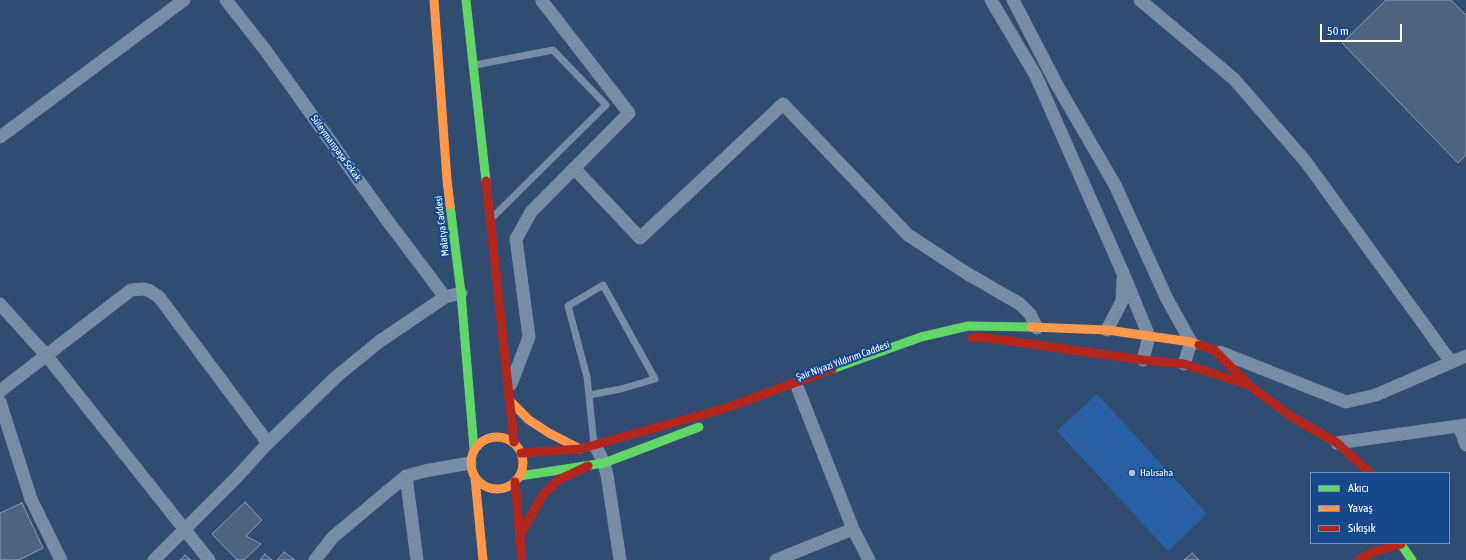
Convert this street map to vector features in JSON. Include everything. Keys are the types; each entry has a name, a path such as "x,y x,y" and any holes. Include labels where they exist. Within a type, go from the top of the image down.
{"main road":[{"name":"Malatya Caddesi","path":"434,0 447,180 461,293 474,449"},
{"path":"466,0 514,442 521,453 523,464 517,479 521,557"},
{"path":"521,453 580,449 726,408 921,337 968,326 1014,326 1107,330 1190,342 1214,350 1250,386 1292,417 1337,443 1369,472"},
{"path":"966,339 981,337 1143,360 1184,364 1250,386"},
{"name":"Şair Niyazi Yıldırım Caddesi","path":"517,479 604,463 798,389 916,347 930,344"},
{"path":"510,395 529,420 549,433 580,449"},
{"path":"483,560 475,478 470,463 471,456 474,449 480,442 488,438 497,436 514,442"},
{"path":"520,535 543,495 558,480 588,466"},
{"path":"475,478 480,483 494,489 502,489 517,479"},
{"path":"1359,560 1373,552 1401,544 1412,560"}],"street":[{"path":"0,137 184,0"},
{"name":"Süleymanpaşa Sokak","path":"226,0 266,51 375,203 445,297"},
{"path":"991,0 1036,76 1123,273 1148,336 1143,360"},
{"path":"1013,0 1058,85 1115,185 1167,299 1190,342 1184,364"},
{"path":"1140,0 1234,79 1301,156 1451,362"},
{"path":"510,395 529,337 516,239 531,212 629,113 542,1"},
{"path":"574,168 640,238 783,104 908,235 968,274 1020,304 1030,314 1037,328"},
{"path":"1107,330 1122,301 1123,273"},
{"path":"0,390 131,290 138,289 150,291 158,297 268,443"},
{"path":"154,560 268,443 337,376 380,341 445,297 461,293"},
{"path":"0,304 46,355 209,560"},
{"path":"1214,350 1346,402 1376,395 1466,356"},
{"path":"798,389 853,529 868,560"},
{"path":"0,402 31,499 61,560"},
{"path":"1337,443 1463,425 1466,445"},
{"path":"594,445 604,463 607,475 620,560"},
{"path":"315,560 333,537 406,476 470,463"},
{"path":"406,476 417,560"},
{"path":"776,560 853,529"}],"lane":[{"path":"473,65 552,50 606,105 490,220"},
{"path":"589,395 621,389 655,379 603,285 568,306 587,377 594,445"},
{"path":"521,557 532,560"}],"shaded area":[{"name":"Halısaha","path":"1097,394 1207,514 1168,551 1057,431"}],"building":[{"path":"1386,0 1451,0 1466,15 1466,155 1458,163 1342,43"},
{"path":"245,502 262,520 246,536 261,544 244,560 237,560 212,534"},
{"path":"22,503 43,548 19,560 0,560 0,513"},
{"path":"284,552 295,560 277,560"},
{"path":"1192,553 1199,560 1184,560"},
{"path":"265,554 272,560 260,560"},
{"path":"185,555 191,560 180,560"}],"traffic: fast":[{"path":"466,0 486,181"},
{"path":"450,205 461,293 474,449"},
{"path":"832,369 921,337 968,326 1031,327"},
{"path":"520,476 604,463 699,427"},
{"path":"1401,544 1412,560"}],"traffic: slow":[{"path":"434,0 450,205"},
{"path":"1031,327 1107,330 1191,342 1199,345"},
{"path":"510,401 529,420 549,433 580,449"},
{"path":"492,437 502,437 516,444 523,458 523,463 523,468 516,482 502,489 492,489 482,485 475,478 471,468 471,458 475,448 482,441 492,437"},
{"path":"475,478 483,560"}],"traffic: jam":[{"path":"486,181 514,442"},
{"path":"972,338 981,337 1143,360 1184,364 1246,384"},
{"path":"1199,345 1214,350 1250,386 1292,417 1337,443 1369,472"},
{"path":"521,453 580,449 726,408 832,369"},
{"path":"520,535 543,495 558,480 588,466"},
{"path":"515,482 522,560"},
{"path":"1359,560 1373,552 1401,544"}],"place":[{"name":"Halısaha","path":"1132,473"}]}
